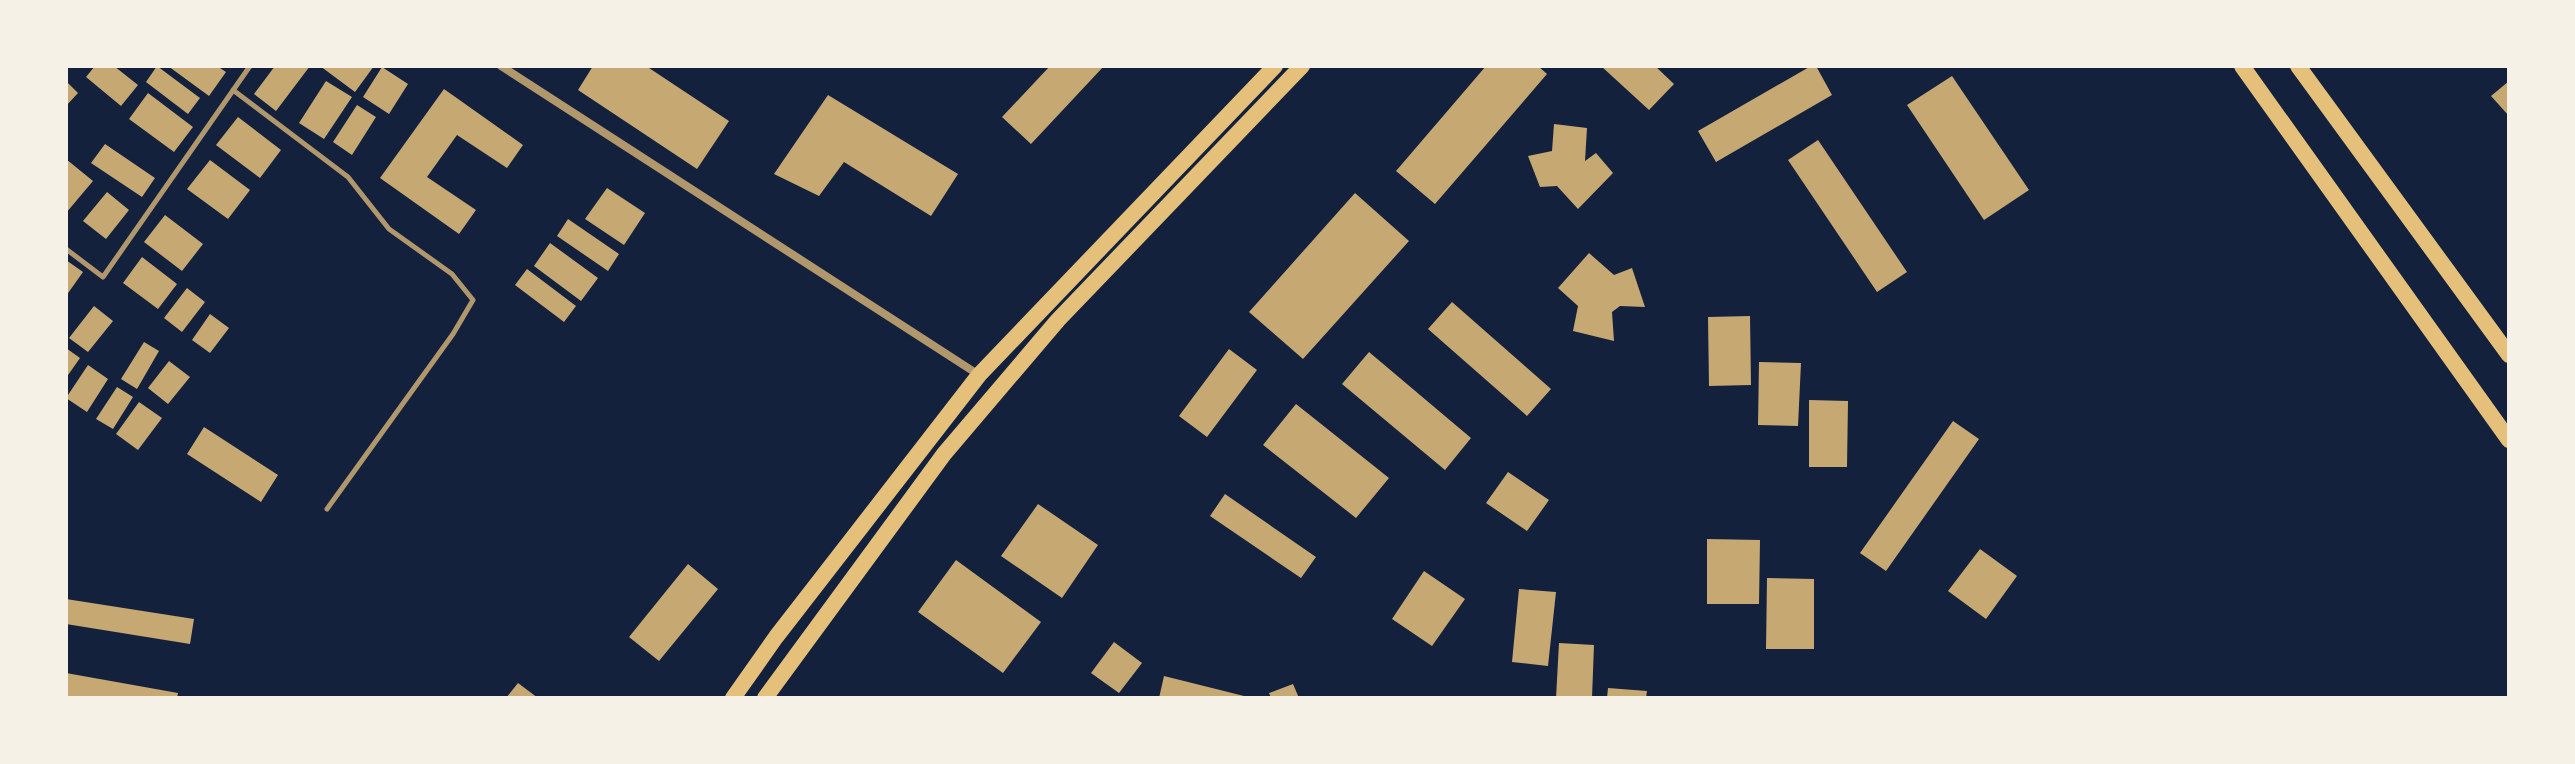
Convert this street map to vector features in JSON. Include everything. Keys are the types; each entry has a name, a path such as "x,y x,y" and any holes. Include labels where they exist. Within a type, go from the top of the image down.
{"main road":[{"path":"733,698 776,637 979,375 1275,66"},
{"path":"765,698 944,454 1058,320 1302,66"},
{"path":"2242,66 2509,440"},
{"path":"2298,66 2509,355"}],"street":[{"path":"501,66 979,375"}],"lane":[{"path":"66,249 103,277 250,66"},
{"path":"233,90 348,177 389,229 452,274 473,300 453,334 327,509"}],"building":[{"path":"95,66 114,66 138,85 121,106 86,77"},
{"path":"157,66 200,98 188,114 146,82"},
{"path":"168,66 217,66 226,72 209,96"},
{"path":"275,66 310,66 276,111 254,94"},
{"path":"320,66 374,66 355,92"},
{"path":"593,66 646,66 729,121 697,169 578,90"},
{"path":"1050,66 1104,66 1031,144 1002,117"},
{"path":"1486,66 1538,66 1547,74 1435,204 1396,171"},
{"path":"1601,66 1655,66 1674,84 1649,110"},
{"path":"1811,66 1816,66 1832,95 1716,162 1698,131"},
{"path":"382,67 408,84 389,114 363,97"},
{"path":"1952,76 2029,190 1984,220 1907,105"},
{"path":"66,81 78,93 66,106"},
{"path":"326,81 352,97 324,139 299,123"},
{"path":"2509,81 2509,116 2491,96"},
{"path":"444,89 523,145 507,168 457,135 427,177 476,210 459,234 380,178"},
{"path":"148,93 193,127 174,152 129,119"},
{"path":"828,95 958,174 931,216 844,162 819,196 774,174"},
{"path":"357,105 376,117 352,155 333,142"},
{"path":"238,117 281,150 260,178 216,145"},
{"path":"1554,124 1587,128 1585,161 1596,153 1613,173 1578,209 1557,186 1540,187 1528,156 1552,151"},
{"path":"1818,140 1907,272 1877,292 1788,160"},
{"path":"105,144 155,178 142,197 91,163"},
{"path":"66,159 93,181 66,213"},
{"path":"210,160 250,190 228,219 187,189"},
{"path":"607,188 645,213 624,245 585,219"},
{"path":"107,192 129,210 106,239 83,221"},
{"path":"1355,193 1409,241 1303,359 1249,312"},
{"path":"165,215 203,244 182,271 144,242"},
{"path":"568,219 619,254 608,271 557,236"},
{"path":"550,243 598,278 581,301 534,266"},
{"path":"1589,253 1614,275 1632,268 1645,307 1620,306 1612,312 1614,341 1573,331 1578,306 1558,288"},
{"path":"142,257 177,284 158,309 123,283"},
{"path":"66,260 83,272 66,296"},
{"path":"527,269 576,306 564,322 515,285"},
{"path":"187,288 205,302 182,332 164,318"},
{"path":"1452,302 1551,389 1527,416 1428,329"},
{"path":"94,306 113,321 88,352 69,338"},
{"path":"210,314 229,328 210,353 192,340"},
{"path":"1750,316 1751,385 1709,386 1708,317"},
{"path":"144,342 159,351 137,389 121,379"},
{"path":"66,348 80,358 66,378"},
{"path":"1229,349 1257,370 1207,437 1179,416"},
{"path":"1369,352 1471,438 1445,470 1342,384"},
{"path":"169,361 190,377 168,404 148,388"},
{"path":"1759,362 1801,363 1798,426 1758,425"},
{"path":"88,365 108,379 87,412 66,398"},
{"path":"117,387 133,397 113,429 96,419"},
{"path":"1809,400 1848,401 1847,467 1809,467"},
{"path":"139,402 162,418 138,450 116,434"},
{"path":"1296,404 1389,478 1356,518 1263,445"},
{"path":"1953,421 1979,439 1886,571 1860,553"},
{"path":"204,427 278,475 261,502 187,454"},
{"path":"1508,472 1549,500 1527,531 1486,503"},
{"path":"1225,494 1316,557 1301,578 1210,516"},
{"path":"1038,504 1098,545 1062,598 1001,556"},
{"path":"1707,539 1760,540 1759,604 1707,604"},
{"path":"1980,549 2017,576 1986,619 1948,591"},
{"path":"956,560 1041,622 1003,673 918,612"},
{"path":"688,564 718,589 659,661 629,637"},
{"path":"1424,571 1465,599 1432,646 1392,619"},
{"path":"1767,578 1814,579 1814,649 1766,649"},
{"path":"1519,589 1556,592 1548,666 1512,662"},
{"path":"66,599 194,619 190,644 66,624"},
{"path":"1114,642 1142,663 1119,693 1091,673"},
{"path":"1559,643 1594,645 1592,698 1556,698"},
{"path":"66,673 178,693 177,698 66,697"},
{"path":"1164,676 1248,697 1248,698 1159,698"},
{"path":"518,683 538,698 506,698"},
{"path":"1293,684 1299,698 1271,698 1269,693"},
{"path":"1608,688 1647,691 1646,698 1607,698"}]}
